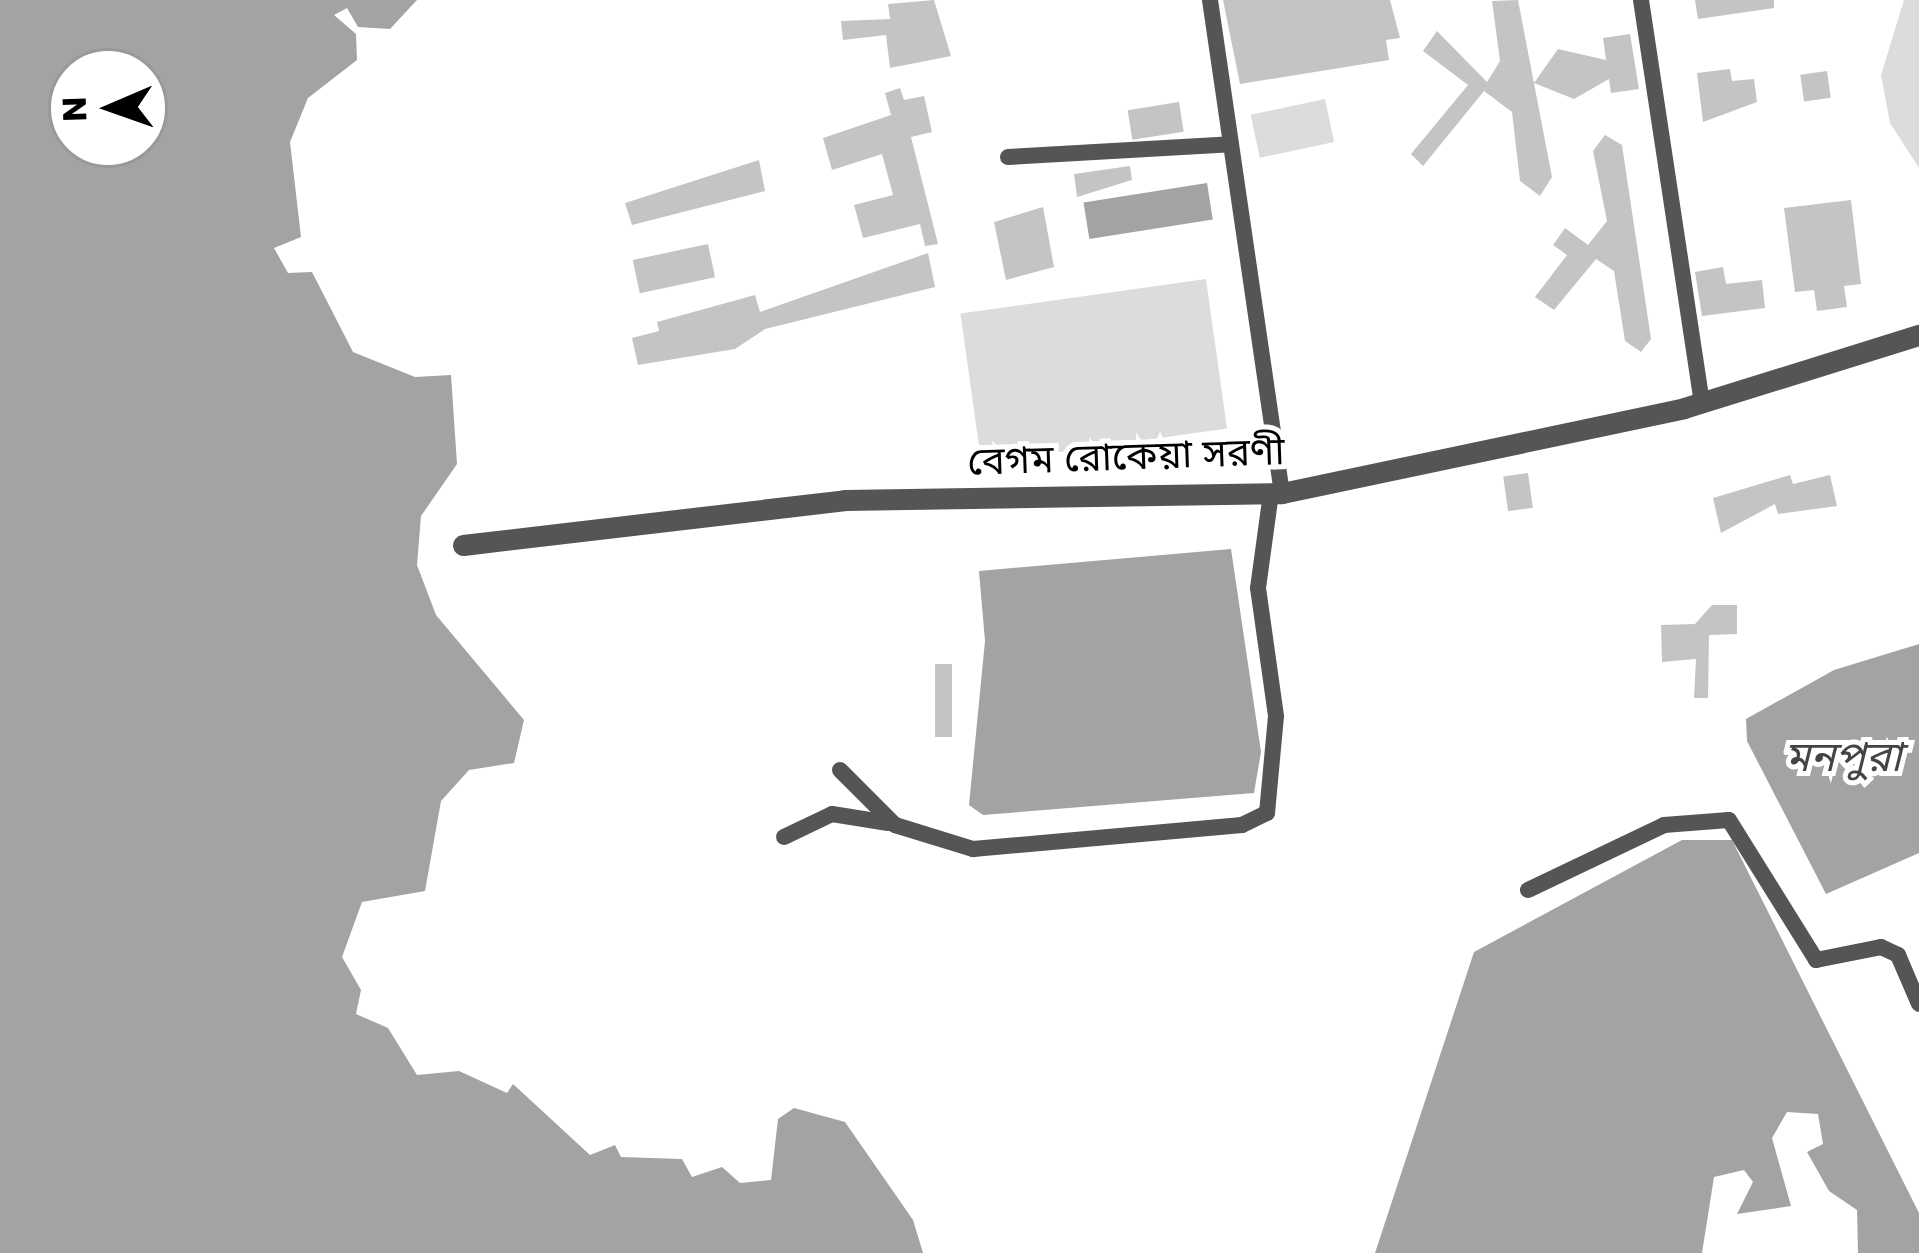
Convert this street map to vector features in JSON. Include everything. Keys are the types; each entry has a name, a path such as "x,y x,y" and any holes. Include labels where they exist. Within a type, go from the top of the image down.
{"street":[{"path":"784,837 832,814 895,825 973,849 1242,825 1267,813 1276,716 1258,589 1276,493 1210,0"},
{"path":"1642,0 1702,401"},
{"path":"1009,157 1231,144"},
{"name":"বেগম রোকেয়া সরণী","path":"463,545 845,500 1276,493 1702,401 1919,335"},
{"path":"840,770 895,825"},
{"path":"1528,890 1664,825 1729,820 1809,954 1824,961 1867,945 1898,955 1919,1004"}],"shaded area":[{"path":"1904,0 1919,0 1919,168 1890,123 1881,75"},
{"path":"1325,99 1334,142 1260,158 1251,115"},
{"path":"1206,279 1227,429 981,463 960,314"}],"water":[{"path":"0,0 417,0 390,29 358,27 347,8 334,15 356,34 357,60 308,98 290,142 301,237 274,248 288,273 312,272 353,352 415,377 451,375 457,464 421,516 417,565 436,615 524,720 514,763 469,770 441,801 425,891 362,902 342,957 361,990 356,1014 388,1028 417,1075 459,1071 507,1093 513,1084 590,1155 615,1145 621,1157 682,1159 692,1177 722,1167 740,1183 771,1180 778,1119 794,1108 845,1122 913,1220 923,1253 0,1253"},
{"path":"1207,183 1213,220 1089,239 1084,203"},
{"path":"1231,549 1261,752 1254,793 983,815 969,805 985,641 979,571"},
{"name":"মনপুরা","path":"1919,644 1919,853 1826,894 1747,741 1746,719 1834,670"},
{"path":"1682,840 1732,840 1919,1213 1919,1253 1858,1253 1857,1210 1829,1191 1807,1152 1823,1144 1818,1114 1787,1112 1772,1138 1791,1206 1737,1214 1753,1182 1744,1170 1714,1177 1702,1253 1375,1253 1474,952"}],"building":[{"path":"934,0 951,56 890,68 886,35 843,40 841,21 890,19 888,4"},
{"path":"1223,0 1390,0 1400,38 1386,40 1389,60 1240,84"},
{"path":"1518,0 1552,177 1540,196 1520,181 1512,112 1484,91 1423,166 1411,154 1468,85 1423,51 1437,31 1487,82 1500,61 1492,1"},
{"path":"1695,0 1774,0 1774,8 1698,19"},
{"path":"1630,34 1639,89 1611,93 1609,79 1574,99 1534,83 1558,49 1606,60 1603,38"},
{"path":"1730,69 1732,81 1754,79 1757,102 1703,122 1697,73"},
{"path":"1827,71 1831,98 1804,101 1800,75"},
{"path":"900,88 904,100 924,96 932,132 911,137 938,244 925,246 920,224 863,238 854,205 893,195 882,154 832,170 823,138 891,115 885,93"},
{"path":"1179,102 1184,132 1132,140 1128,110"},
{"path":"1605,135 1622,145 1651,339 1641,352 1625,341 1614,271 1596,259 1554,310 1535,297 1567,255 1553,245 1565,228 1588,245 1607,221 1593,151"},
{"path":"759,160 765,191 632,225 625,203"},
{"path":"1130,166 1132,180 1077,197 1074,174"},
{"path":"1851,200 1861,284 1844,286 1847,307 1817,311 1814,290 1795,292 1784,208"},
{"path":"1043,207 1054,267 1006,280 994,222"},
{"path":"708,244 715,277 640,293 633,260"},
{"path":"928,253 935,287 765,329 735,349 638,365 632,338 659,331 657,322 755,295 760,312"},
{"path":"1723,267 1726,284 1762,280 1765,308 1702,316 1695,272"},
{"path":"1528,473 1533,508 1508,511 1503,476"},
{"path":"1790,475 1793,484 1830,475 1837,506 1778,514 1775,504 1721,533 1713,498"},
{"path":"1712,605 1737,605 1737,634 1709,635 1708,698 1694,698 1696,659 1662,662 1661,625 1695,624"},
{"path":"935,664 952,664 952,737 935,737"}]}
